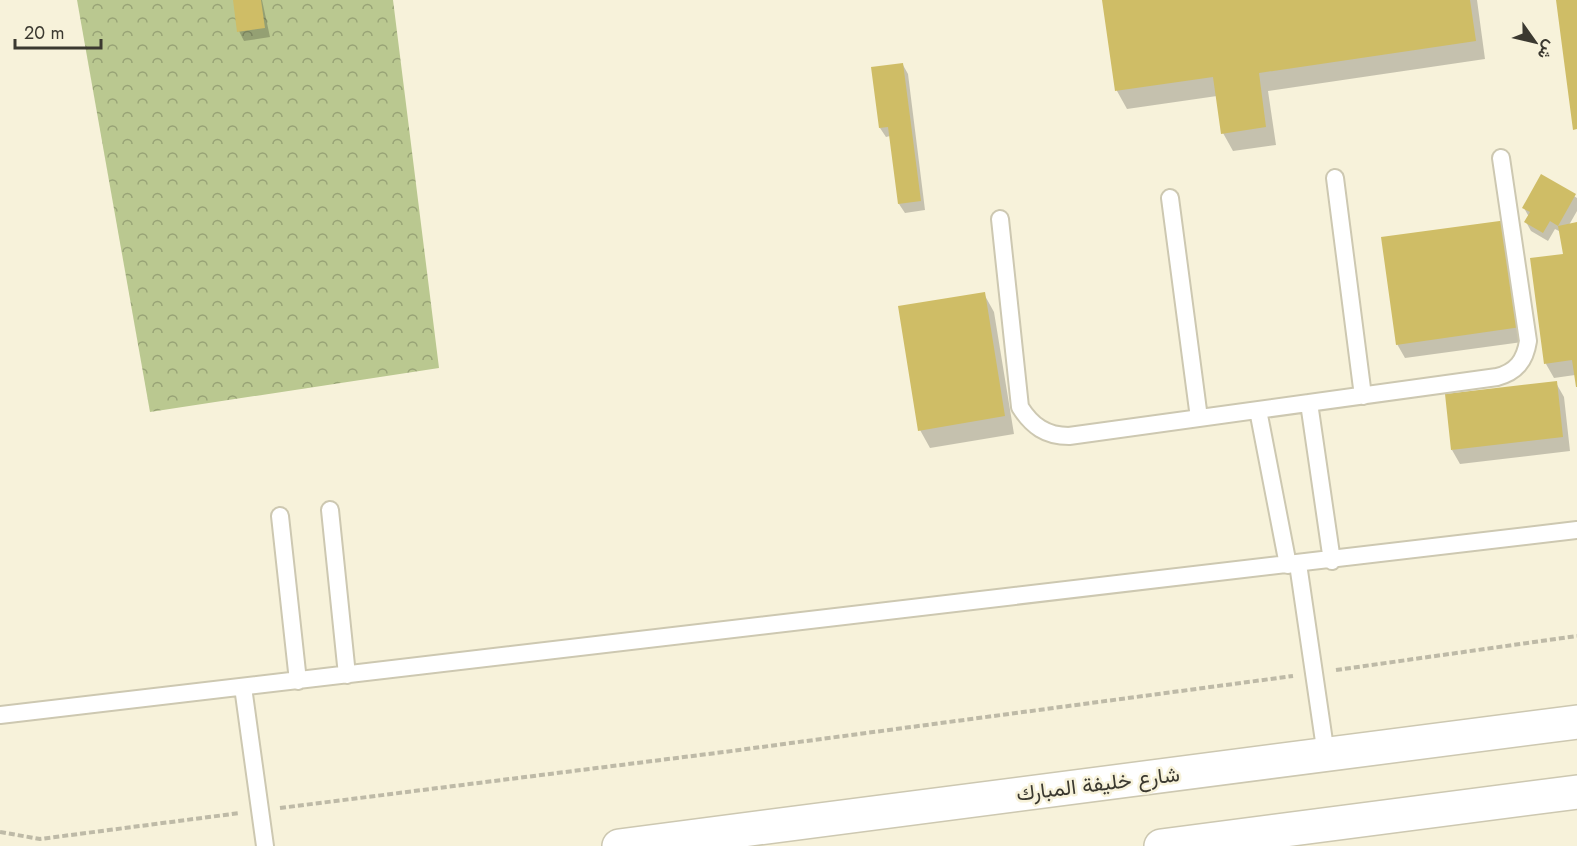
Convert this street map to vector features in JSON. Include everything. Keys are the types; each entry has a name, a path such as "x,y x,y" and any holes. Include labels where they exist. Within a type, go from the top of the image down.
{"main road":[{"name":"شارع خليفة المبارك","path":"619,846 1577,722"},
{"path":"1161,846 1577,792"}],"lane":[{"path":"1000,219 1020,406 1035,426 1057,436 1070,436 1497,377 1516,369 1522,361 1528,341 1501,158"},
{"path":"1335,178 1363,396"},
{"path":"1170,198 1199,418"},
{"path":"1309,403 1332,561"},
{"path":"1258,410 1293,565 1314,673 1326,755"},
{"path":"330,510 346,675"},
{"path":"280,516 298,681"},
{"path":"0,715 1332,561 1577,530"},
{"path":"243,687 264,846"}],"path":[{"path":"0,832 40,839 1314,673 1577,636"}],"green space":[{"path":"77,0 393,0 439,368 150,412"}],"building":[{"path":"233,0 261,0 265,28 237,32"},
{"path":"1102,0 1470,0 1476,41 1259,73 1266,127 1221,134 1213,77 1115,91"},
{"path":"1556,0 1577,0 1577,129 1573,130"},
{"path":"903,63 921,201 898,204 888,127 879,128 871,67"},
{"path":"1541,174 1576,194 1558,226 1550,221 1543,233 1524,222 1530,212 1522,208"},
{"path":"1507,220 1521,327 1396,345 1381,237"},
{"path":"1577,222 1576,387 1572,360 1544,364 1530,258 1563,254 1558,226"},
{"path":"985,292 1005,416 918,431 898,306"},
{"path":"1557,381 1563,437 1451,450 1445,394"}]}
